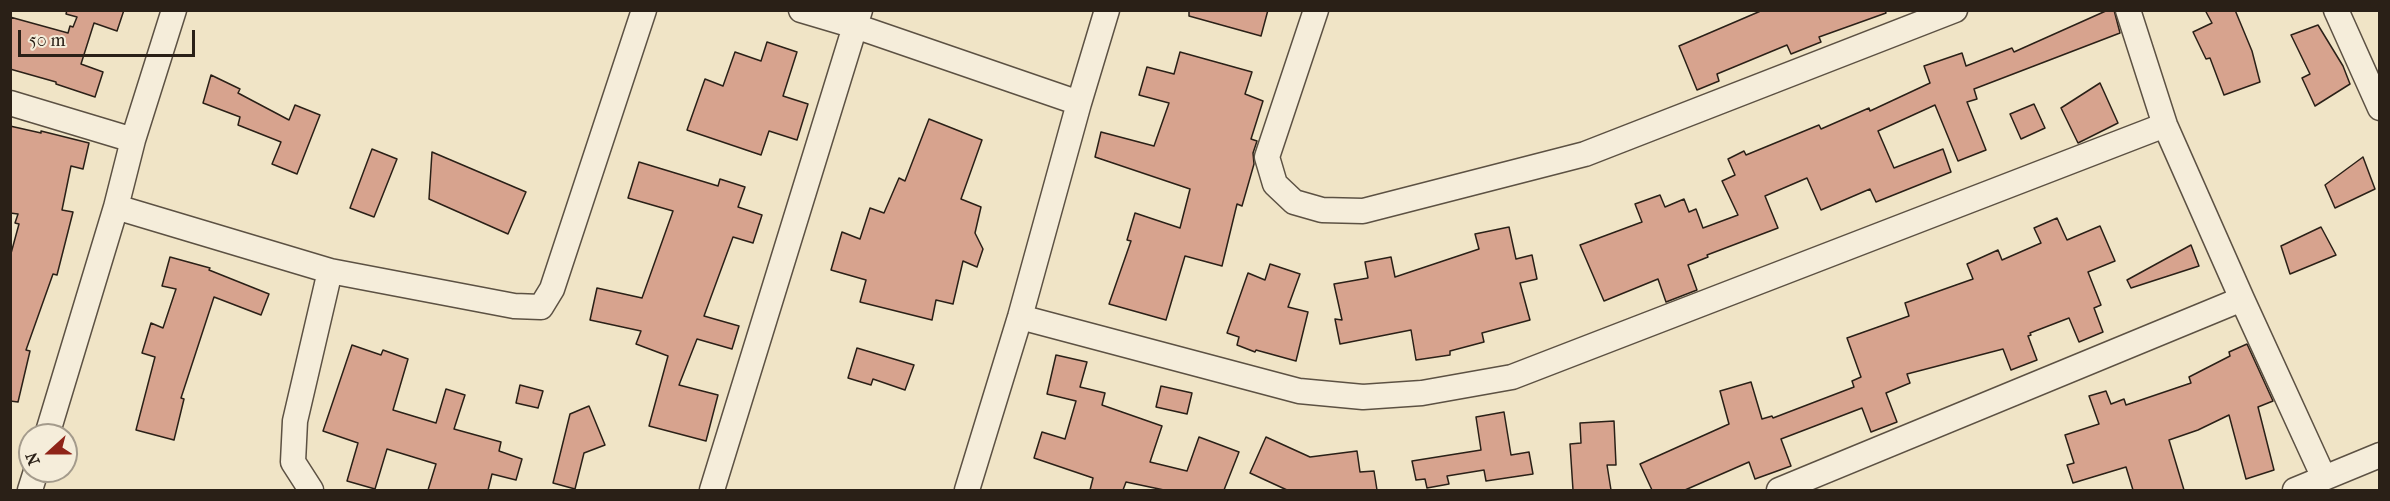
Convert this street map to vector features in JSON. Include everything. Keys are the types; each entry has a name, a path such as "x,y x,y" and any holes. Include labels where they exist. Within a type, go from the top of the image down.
{"street":[{"path":"50,423 174,10"},
{"path":"116,207 330,271 514,306 541,307 552,289 644,10"},
{"path":"801,10 858,18 1079,103"},
{"path":"967,490 1020,317 1107,10"},
{"path":"1316,10 1267,157 1275,183 1294,202 1322,210 1363,211 1585,154 1955,10"},
{"path":"2128,10 2165,125 2324,478"},
{"path":"2336,10 2374,81 2379,108"},
{"path":"712,490 858,18"},
{"path":"10,103 133,140"},
{"path":"1020,317 1299,392 1363,397 1422,393 1522,373 2165,125"},
{"path":"311,490 294,462 295,421 330,271"},
{"path":"1779,490 2242,299"},
{"path":"2295,490 2379,455"}],"building":[{"path":"67,10 124,10 117,31 94,23 81,64 103,72 95,97 56,84 56,82 10,69 10,17 68,33 77,17 66,14"},
{"path":"1189,10 1268,10 1261,36 1189,16"},
{"path":"1763,10 1885,10 1886,13 1819,37 1821,42 1791,54 1787,45 1717,74 1719,81 1697,90 1679,46"},
{"path":"2108,10 2114,10 2120,33 1974,89 1977,99 1967,102 1986,150 1958,161 1935,105 1878,131 1894,168 1943,149 1951,172 1876,202 1870,189 1821,210 1807,178 1765,196 1778,228 1707,255 1708,257 1688,265 1697,290 1666,302 1658,279 1604,301 1580,245 1642,222 1635,204 1660,195 1665,207 1684,199 1689,212 1696,209 1703,228 1738,215 1722,181 1735,175 1728,159 1744,151 1746,155 1819,125 1821,129 1869,108 1870,111 1930,83 1924,66 1962,53 1966,66 2012,48 2014,52"},
{"path":"2205,10 2235,10 2252,51 2260,82 2224,95 2210,58 2206,59 2193,32 2212,23"},
{"path":"2318,25 2343,66 2350,84 2315,106 2302,78 2310,74 2291,35"},
{"path":"767,42 797,52 783,96 808,104 797,140 769,131 761,155 687,130 705,79 723,86 735,52 761,61"},
{"path":"1180,52 1252,72 1245,94 1263,101 1251,139 1257,141 1253,153 1254,164 1242,206 1237,204 1222,266 1185,256 1166,320 1109,304 1131,241 1127,240 1135,213 1180,228 1190,189 1095,157 1101,132 1154,146 1169,103 1139,95 1147,67 1174,74"},
{"path":"211,75 240,89 238,93 289,120 295,105 320,115 297,174 272,164 281,142 238,125 240,117 203,103"},
{"path":"2100,83 2118,123 2078,143 2061,108"},
{"path":"2034,104 2045,128 2021,139 2010,114"},
{"path":"929,119 982,140 961,199 981,207 975,233 983,249 977,267 963,261 953,304 936,300 932,320 860,302 866,280 831,270 842,232 860,239 870,208 884,213 899,178 905,181"},
{"path":"10,126 89,143 83,169 71,166 62,210 73,212 57,275 53,274 26,350 30,351 18,402 10,401 10,257 19,224 15,223 18,214 10,213"},
{"path":"372,149 397,159 374,217 350,208"},
{"path":"432,152 526,192 508,234 429,199"},
{"path":"2363,157 2375,189 2335,208 2325,185"},
{"path":"639,162 718,186 720,179 745,187 738,207 762,215 753,243 733,237 704,316 739,326 732,349 697,339 679,385 718,395 706,441 649,426 668,356 636,344 641,331 590,320 597,288 642,298 673,211 628,198"},
{"path":"2057,218 2067,240 2100,226 2115,261 2088,272 2101,305 2094,308 2103,332 2079,342 2069,318 2030,333 2031,335 2028,336 2037,360 2011,370 2003,349 1907,374 1910,383 1886,393 1897,422 1871,432 1862,408 1781,439 1791,466 1755,479 1749,462 1685,490 1652,490 1640,464 1729,424 1720,391 1751,382 1762,419 1772,416 1773,418 1854,387 1852,381 1861,377 1847,338 1909,316 1905,303 1973,279 1967,264 1998,250 2002,260 2041,243 2034,228"},
{"path":"1509,227 1516,259 1532,255 1537,279 1520,283 1530,320 1482,333 1484,342 1450,351 1450,355 1416,360 1411,330 1340,344 1335,319 1342,320 1334,284 1368,278 1365,262 1391,257 1395,277 1479,249 1475,234"},
{"path":"2321,227 2336,255 2290,274 2281,246"},
{"path":"2191,245 2199,266 2131,288 2127,280"},
{"path":"170,257 210,268 209,270 269,294 261,315 214,297 181,398 184,399 174,440 136,430 155,357 142,353 151,323 163,328 176,289 162,286"},
{"path":"1270,264 1300,274 1288,307 1308,312 1296,361 1256,350 1255,352 1237,345 1239,337 1227,333 1248,273 1265,280"},
{"path":"2247,344 2273,401 2258,407 2274,470 2246,479 2229,415 2198,430 2169,440 2184,490 2133,490 2126,467 2073,483 2067,465 2074,463 2065,435 2099,424 2089,396 2106,391 2111,404 2124,399 2126,405 2191,383 2189,377 2230,356 2229,352"},
{"path":"352,345 381,355 383,350 408,359 393,410 436,423 446,389 465,395 454,429 501,442 499,451 522,459 516,480 492,474 488,490 428,490 436,464 387,449 375,489 347,481 358,443 323,431"},
{"path":"857,348 914,365 905,390 873,379 871,385 848,378"},
{"path":"1056,355 1087,362 1080,387 1105,393 1102,405 1162,426 1150,462 1187,471 1199,437 1239,452 1224,490 1164,490 1126,482 1123,490 1090,490 1093,478 1034,458 1042,432 1065,439 1076,401 1047,394"},
{"path":"520,385 543,391 538,408 516,403"},
{"path":"1161,386 1192,393 1187,414 1156,407"},
{"path":"589,406 605,445 584,453 575,489 553,483 570,414"},
{"path":"1504,412 1511,455 1529,452 1533,474 1486,481 1484,470 1447,476 1449,484 1427,488 1425,479 1416,480 1412,461 1481,450 1476,417"},
{"path":"1614,421 1616,465 1607,465 1611,490 1573,490 1570,444 1581,443 1580,423"},
{"path":"1266,437 1310,457 1357,451 1360,472 1374,471 1377,490 1287,490 1250,473"}]}
